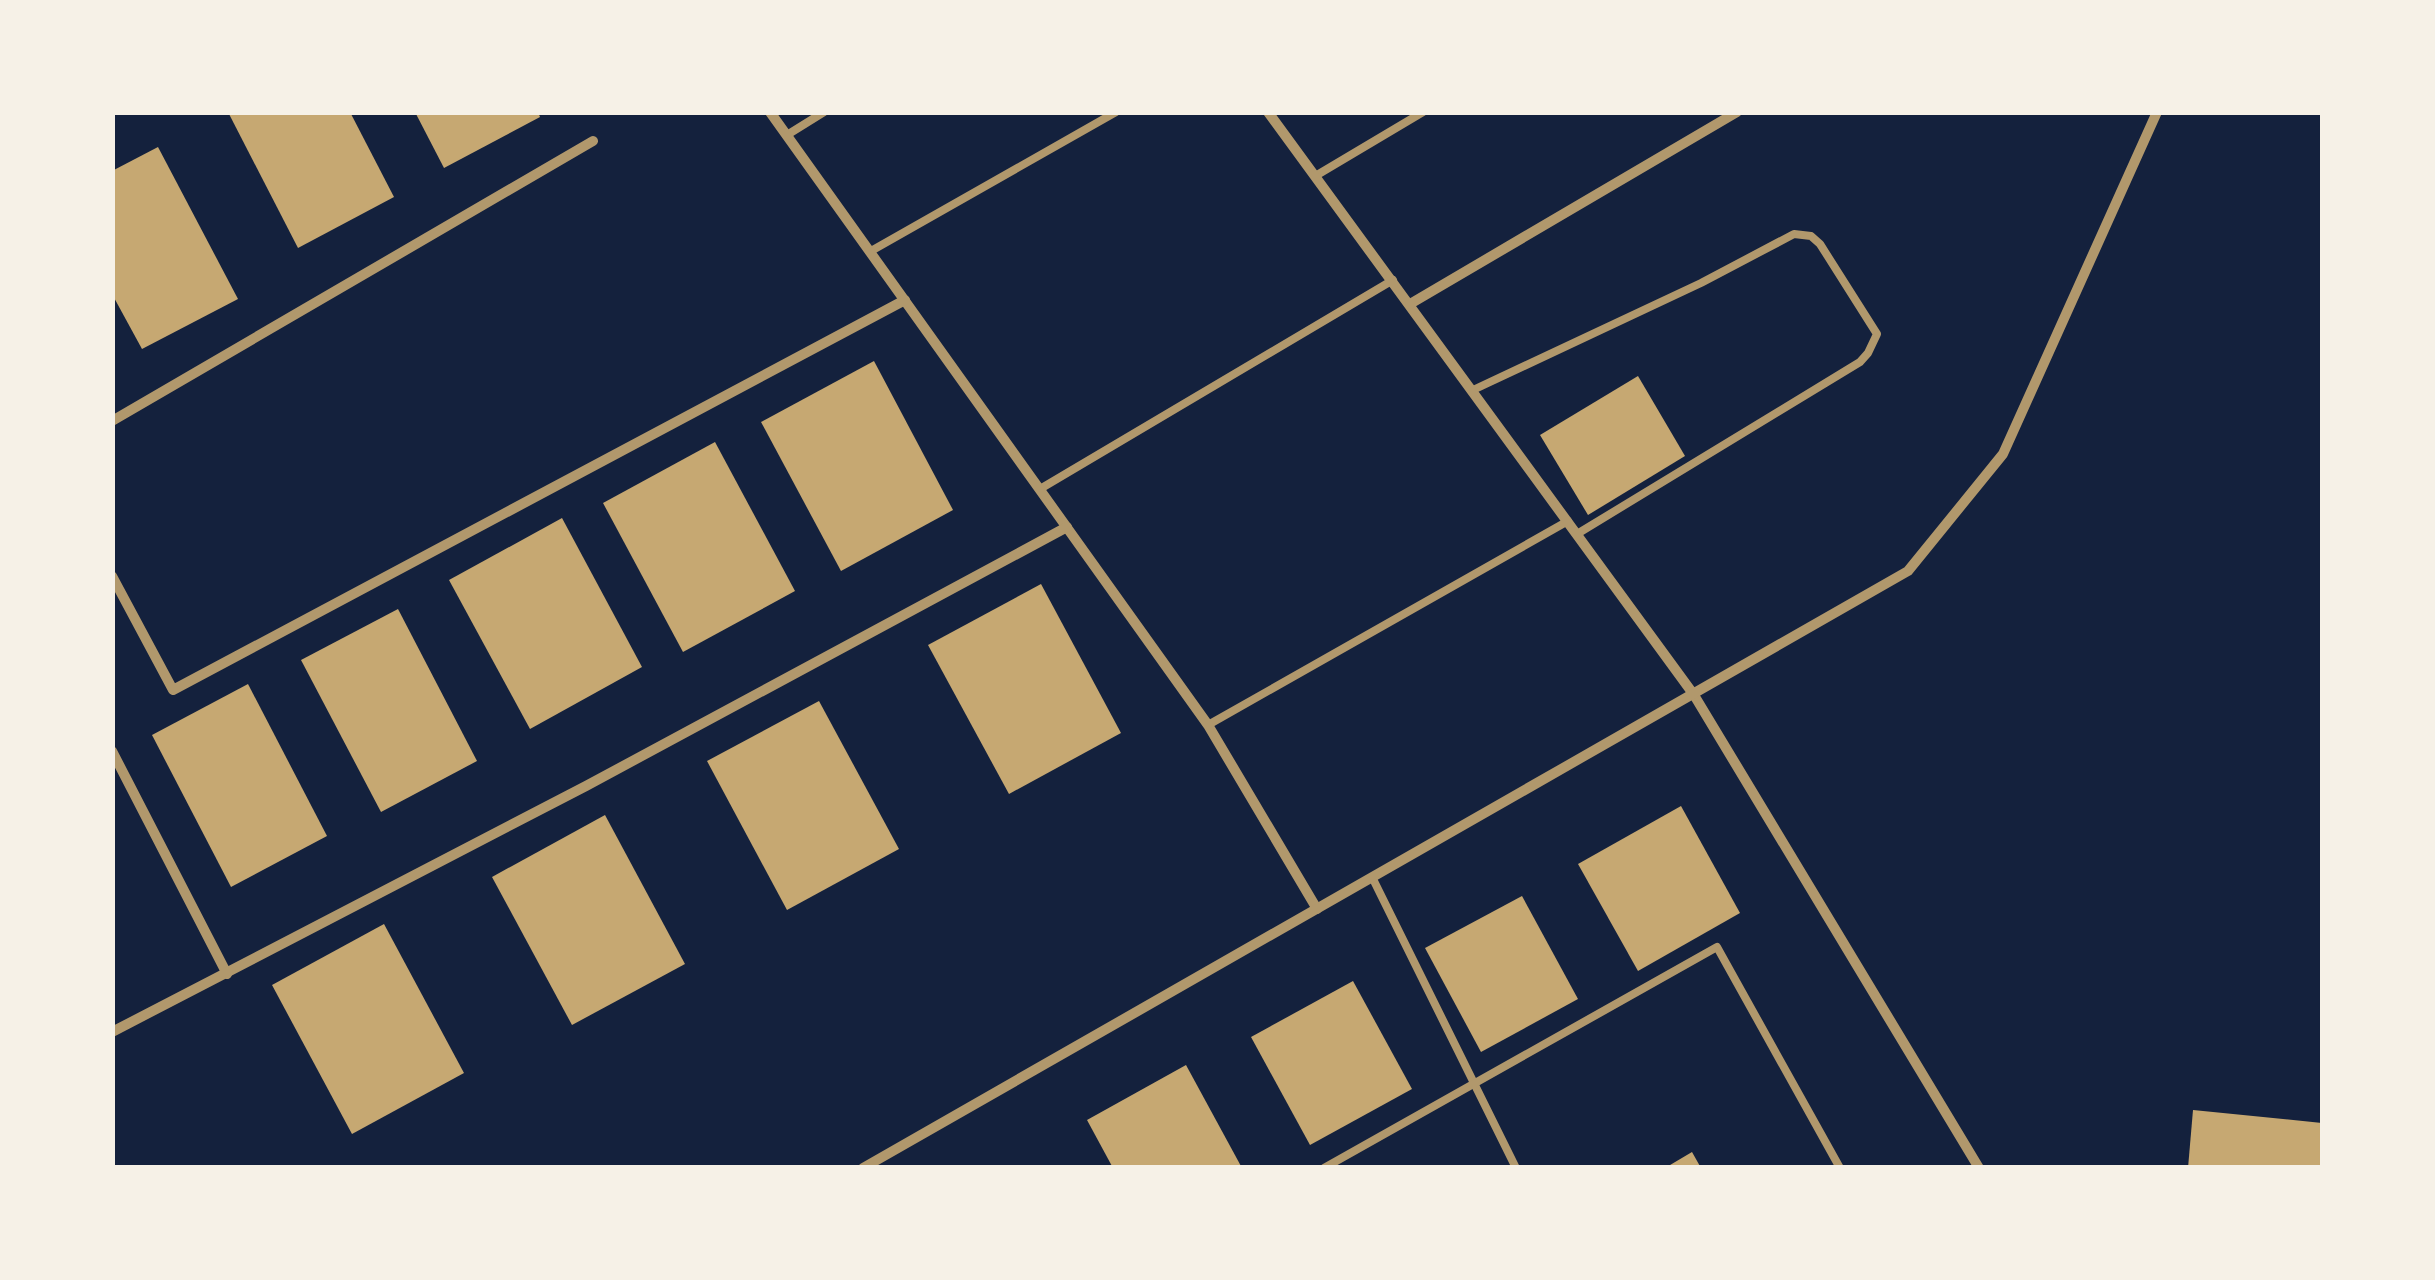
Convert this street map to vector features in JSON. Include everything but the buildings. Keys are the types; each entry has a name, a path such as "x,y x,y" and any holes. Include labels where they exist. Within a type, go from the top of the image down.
{"street":[{"path":"770,112 1208,724 1316,909"},
{"path":"1268,112 1694,695 1979,1168"},
{"path":"1410,304 1737,112"},
{"path":"863,1168 1908,571 2002,454 2157,112"},
{"path":"112,421 592,141"},
{"path":"112,576 172,690 905,300"},
{"path":"112,1032 586,786 1067,527"},
{"path":"112,750 227,974"}],"lane":[{"path":"787,135 824,112"},
{"path":"870,251 1116,112"},
{"path":"1317,176 1423,112"},
{"path":"1473,390 1701,283 1794,234 1811,236 1820,244 1877,334 1868,354 1577,534"},
{"path":"1040,489 1393,280"},
{"path":"1208,724 1568,522"},
{"path":"1373,879 1516,1168"},
{"path":"1324,1168 1717,947 1840,1168"}]}
